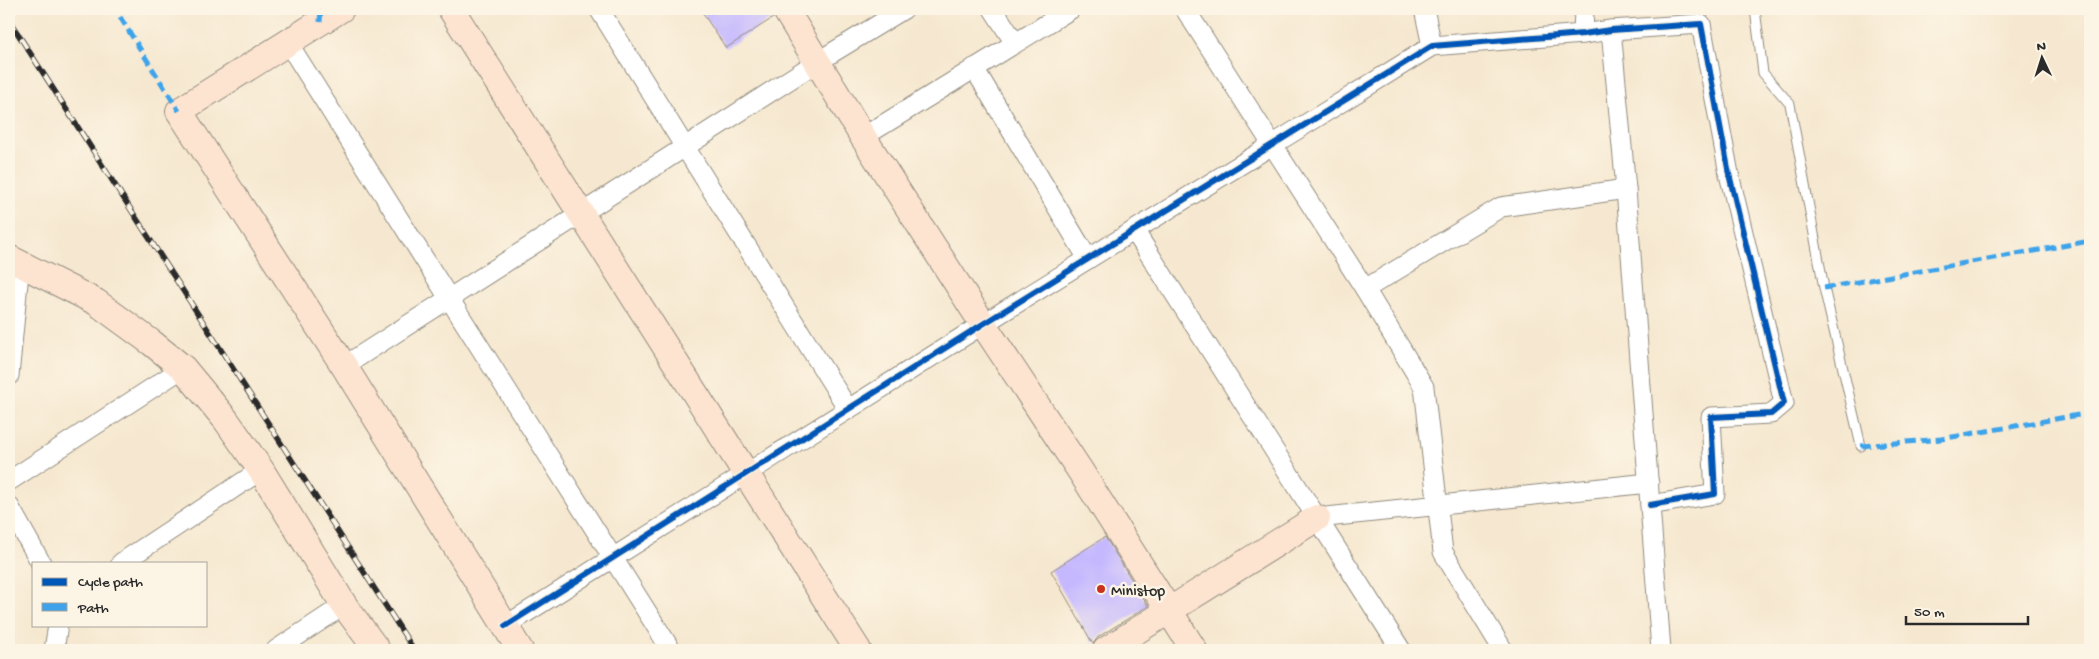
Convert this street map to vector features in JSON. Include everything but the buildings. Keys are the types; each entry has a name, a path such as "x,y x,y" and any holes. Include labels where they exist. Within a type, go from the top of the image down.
{"street":[{"path":"341,9 179,111 344,366 520,650"},
{"path":"451,9 858,650"},
{"path":"599,9 848,409"},
{"path":"785,9 863,137 1079,469 1194,650"},
{"path":"344,366 817,62 904,9"},
{"path":"993,9 1014,44"},
{"path":"863,137 1071,9"},
{"path":"1185,9 1365,289 1424,387 1443,552 1502,650"},
{"path":"1424,9 1432,46"},
{"path":"1583,34 1584,9"},
{"path":"505,626 1088,258 1432,46 1702,24 1729,174 1784,403 1772,414 1711,417 1714,494 1650,505"},
{"path":"1612,30 1649,483 1660,650"},
{"path":"288,43 670,650"},
{"path":"974,68 1088,258"},
{"path":"1365,289 1501,207 1626,189"},
{"path":"1134,230 1401,650"},
{"path":"9,376 14,260 96,302 183,368 226,420 262,470 344,605 377,650"},
{"path":"9,481 183,368"},
{"path":"123,562 262,470"},
{"path":"1106,650 1317,518 1649,483"},
{"path":"11,513 40,562"},
{"path":"276,650 344,605"},
{"path":"54,650 58,626"}],"lane":[{"path":"1755,9 1763,73 1790,104 1824,288 1861,446"}],"railway":[{"path":"9,20 414,650"}],"marked path":[{"path":"320,22 321,9"},
{"path":"120,17 179,111"},
{"path":"1824,288 2090,241"},
{"path":"1861,446 1941,439 2090,413"}],"cycle path":[{"path":"505,626 983,324 1432,46 1701,24 1729,174 1784,403 1771,414 1711,417 1715,494 1650,505"}],"place":[{"name":"Ministop","path":"1101,589"}]}
